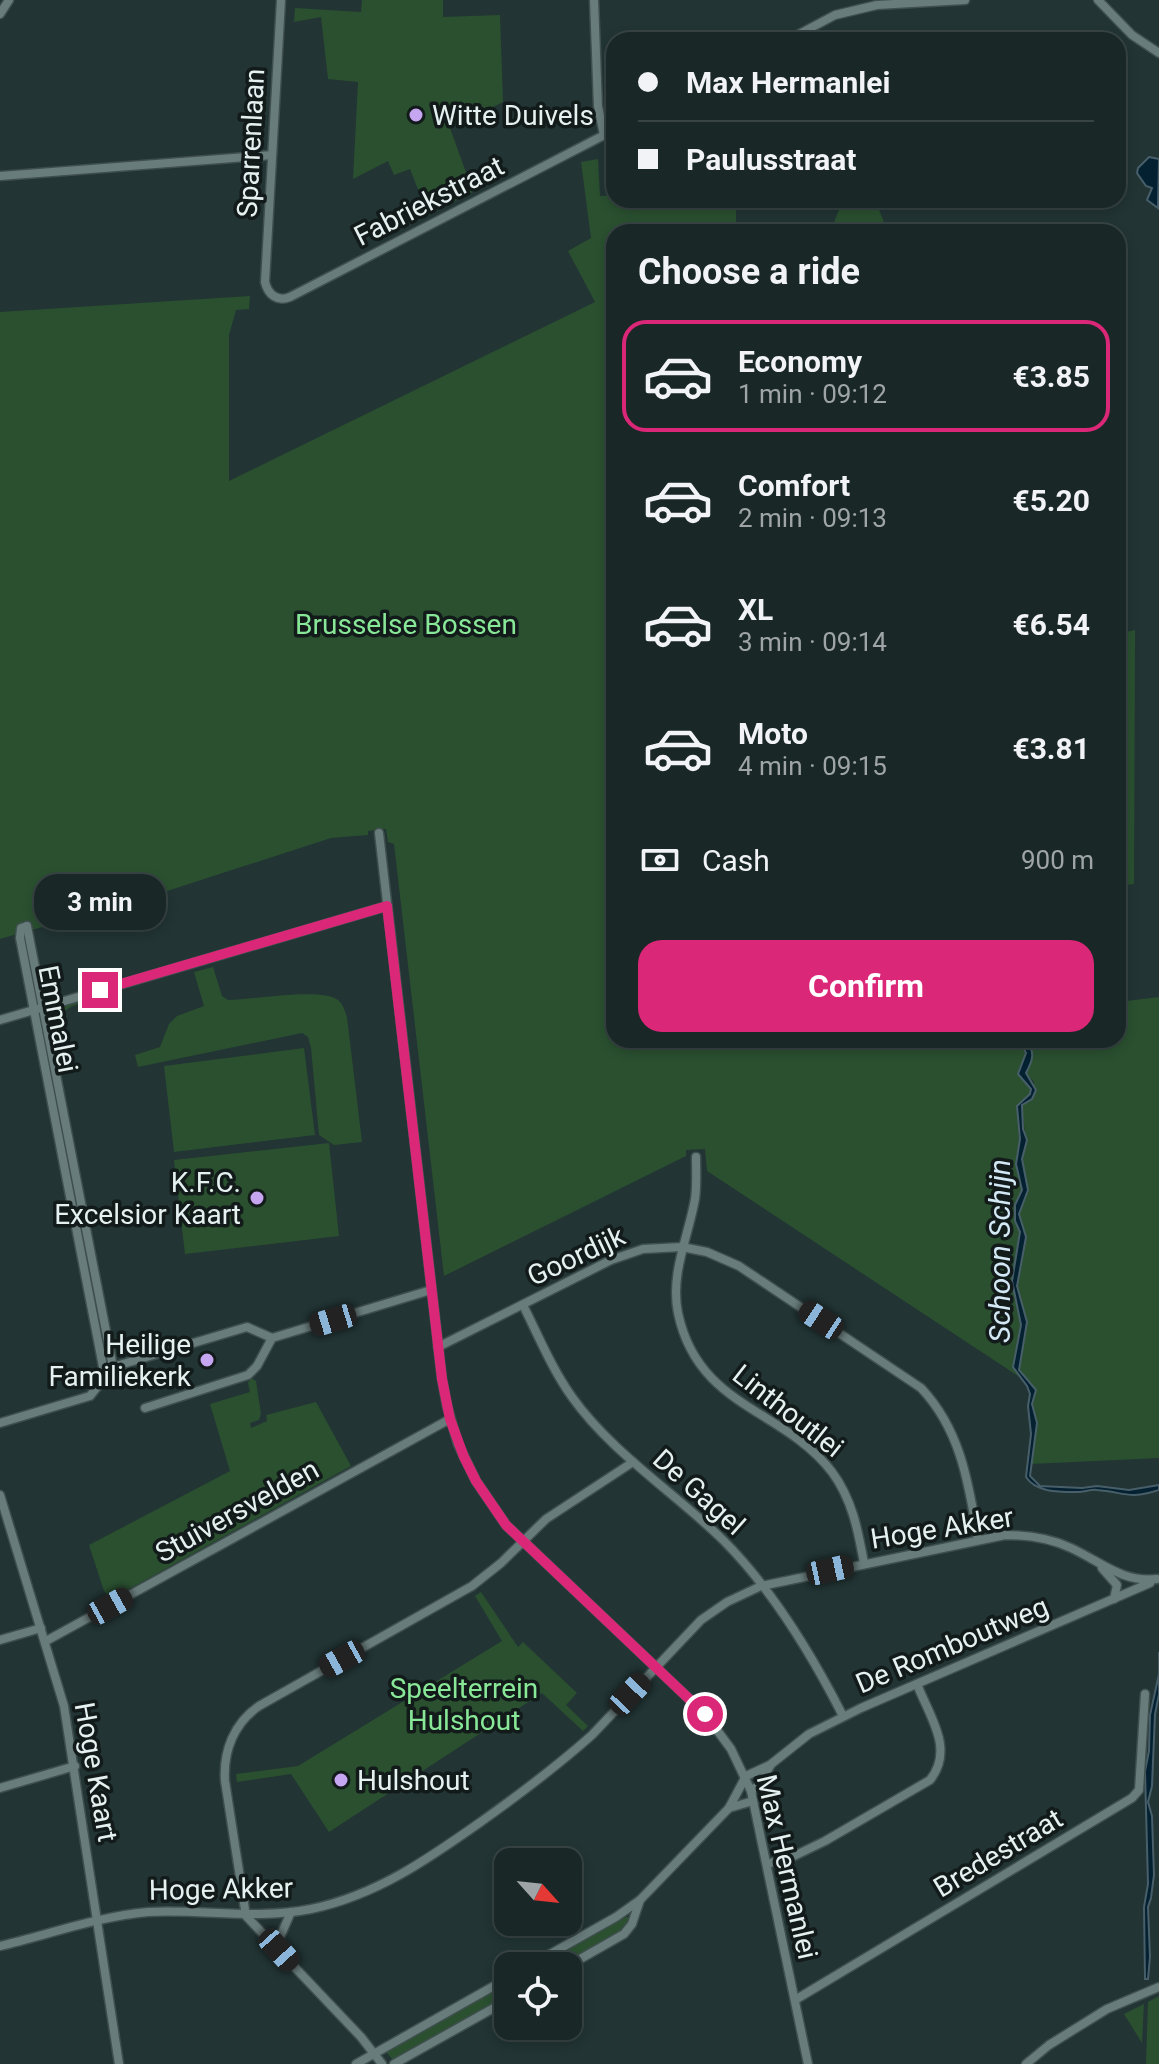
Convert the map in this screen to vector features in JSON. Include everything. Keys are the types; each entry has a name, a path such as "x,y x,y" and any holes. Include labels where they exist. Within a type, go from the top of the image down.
{"street":[{"path":"0,14 9,0"},
{"name":"Sparrenlaan","path":"266,288 281,0"},
{"path":"594,0 598,106 604,135"},
{"path":"803,32 835,15 877,5 965,0"},
{"path":"1098,0 1132,35 1159,53"},
{"name":"Fabriekstraat","path":"266,288 278,298 290,297 604,135"},
{"path":"0,176 272,155"},
{"name":"Max Hermanlei","path":"379,833 431,1290 450,1419 476,1481 501,1517 522,1541 705,1714 746,1776 808,2064"},
{"path":"0,1020 387,906"},
{"name":"Emmalei","path":"105,1377 38,1009 27,926 21,928 20,938 38,1009 113,1367"},
{"name":"Linthoutlei","path":"696,1157 695,1197 678,1266 676,1298 683,1330 705,1372 729,1395 809,1449 830,1469 853,1512 864,1563"},
{"name":"Goordijk","path":"438,1347 626,1254 661,1247 707,1252 739,1266 921,1388 944,1415 957,1443 978,1539"},
{"path":"0,1423 90,1396 113,1367 247,1327 272,1338 431,1290"},
{"name":"De Gagel","path":"523,1305 572,1397 633,1462 724,1541 794,1629 843,1716"},
{"path":"145,1408 248,1375 257,1366 272,1338"},
{"name":"Stuiversvelden","path":"46,1641 450,1419"},
{"path":"382,2064 246,1916 224,1766 230,1744 241,1722 259,1706 472,1586 559,1509 633,1462"},
{"name":"Hoge Kaart","path":"0,1495 64,1706 119,2064"},
{"name":"Hoge Akker","path":"0,1946 132,1914 166,1911 246,1916 291,1912 355,1896 403,1875 428,1860 572,1753 701,1620 727,1602 761,1586 1005,1535 1038,1537 1070,1547 1126,1577 1142,1581 1158,1579"},
{"name":"Hoge Akker","path":"1089,1557 1115,1581 1118,1589 1114,1599"},
{"name":"De Romboutweg","path":"746,1776 770,1765 803,1738 843,1716 1158,1579"},
{"path":"0,1640 41,1628"},
{"path":"767,1864 794,1856 828,1839 925,1784 935,1774 942,1759 942,1746 917,1684"},
{"name":"Bredestraat","path":"795,2000 1132,1798 1139,1790 1145,1694"},
{"name":"De Romboutweg","path":"752,1796 770,1765"},
{"path":"0,1788 75,1766"},
{"path":"554,1952 640,1900 729,1808 746,1776"},
{"path":"729,1808 752,1796"},
{"path":"582,1958 624,1934 632,1924 640,1900"},
{"path":"276,1946 291,1912"},
{"path":"356,2064 494,1986"},
{"path":"1026,2064 1049,2045 1107,2009 1159,1987"},
{"path":"394,2064 494,2008"}],"green space":[{"name":"Witte Duivels","path":"362,0 443,0 443,17 500,15 503,102 450,128 473,192 428,215 410,169 394,175 388,161 353,179 358,82 328,79 321,17 294,22 295,8 361,12"},
{"name":"Brusselse Bossen","path":"598,159 600,196 606,196 606,208 736,208 736,224 606,224 606,1048 1024,1048 1019,1075 1031,1089 1017,1106 1020,1139 1016,1164 1022,1190 1015,1205 1015,1221 1020,1231 1012,1281 1021,1325 1013,1367 1021,1378 707,1171 705,1149 686,1150 686,1156 444,1276 394,844 388,842 386,829 368,831 368,835 331,838 161,893 0,939 0,312 250,296 249,309 236,310 229,335 229,481 595,302 568,251 591,238 581,162"},
{"path":"840,208 878,208 885,224 833,224"},
{"path":"1135,630 1134,884 1126,885 1126,632"},
{"path":"213,967 222,996 228,1000 302,994 329,996 340,1002 347,1017 362,1142 334,1145 319,1135 311,1048 308,1037 302,1033 138,1067 135,1055 160,1047 169,1024 177,1016 204,1006 194,972"},
{"path":"1159,997 1159,1458 1031,1464 1037,1423 1032,1404 1036,1390 1019,1370 1027,1322 1017,1286 1026,1237 1019,1214 1027,1194 1022,1159 1026,1144 1022,1105 1032,1099 1034,1082 1026,1073 1032,1056 1031,1048 1126,1048 1126,1001"},
{"path":"90,998 64,1012 57,1028 49,1029 49,1020 56,1009"},
{"path":"304,1048 315,1135 174,1152 164,1066"},
{"name":"K.F.C. Excelsior Kaart","path":"329,1143 339,1236 185,1254 174,1160"},
{"path":"251,1378 256,1381 261,1414 259,1420 250,1423 251,1428 267,1421 266,1415 316,1402 351,1466 111,1599 104,1591 89,1545 230,1471 210,1404 250,1392 248,1383"},
{"name":"Speelterrein Hulshout","path":"481,1592 518,1647 523,1642 577,1693 566,1705 588,1726 583,1731 542,1693 329,1832 291,1774 237,1782 236,1774 298,1766 502,1641 475,1596"},
{"path":"629,1917 630,1921 615,1936 582,1955 582,1952 564,1952"},
{"path":"494,1992 494,2005 394,2061 386,2052"},
{"path":"1159,1996 1159,2064 1146,2064 1148,2002"},
{"path":"1144,2004 1142,2043 1124,2014"}],"water":[{"path":"1149,157 1159,159 1158,208 1147,200 1152,188 1146,186 1137,173"},
{"path":"1024,1048 1031,1048 1032,1060 1026,1073 1036,1090 1032,1099 1022,1105 1023,1129 1027,1140 1022,1159 1028,1190 1019,1214 1026,1237 1017,1286 1027,1322 1019,1370 1036,1390 1032,1404 1037,1423 1030,1476 1040,1486 1097,1486 1129,1490 1159,1485 1159,1490 1149,1493 1057,1491 1042,1489 1026,1477 1031,1434 1030,1394 1013,1367 1021,1325 1012,1281 1020,1232 1015,1221 1015,1205 1022,1190 1016,1164 1020,1139 1017,1106 1030,1094 1031,1089 1018,1074 1026,1053"},
{"path":"1159,1674 1152,1786 1148,1802 1152,1816 1154,1875 1148,1907 1150,1957 1148,1979 1145,1979 1144,1907 1148,1884 1145,1771 1150,1715"}],"place":[{"name":"Witte Duivels","path":"416,115"},
{"name":"K.F.C. Excelsior Kaart","path":"257,1198"},
{"name":"Heilige Familiekerk","path":"207,1360"},
{"name":"Hulshout","path":"341,1780"}],"route":[{"path":"100,990 387,906 442,1379 458,1444 476,1481 513,1531 705,1714"}],"water label":[{"name":"Schoon Schijn","path":"999,1251"}]}
